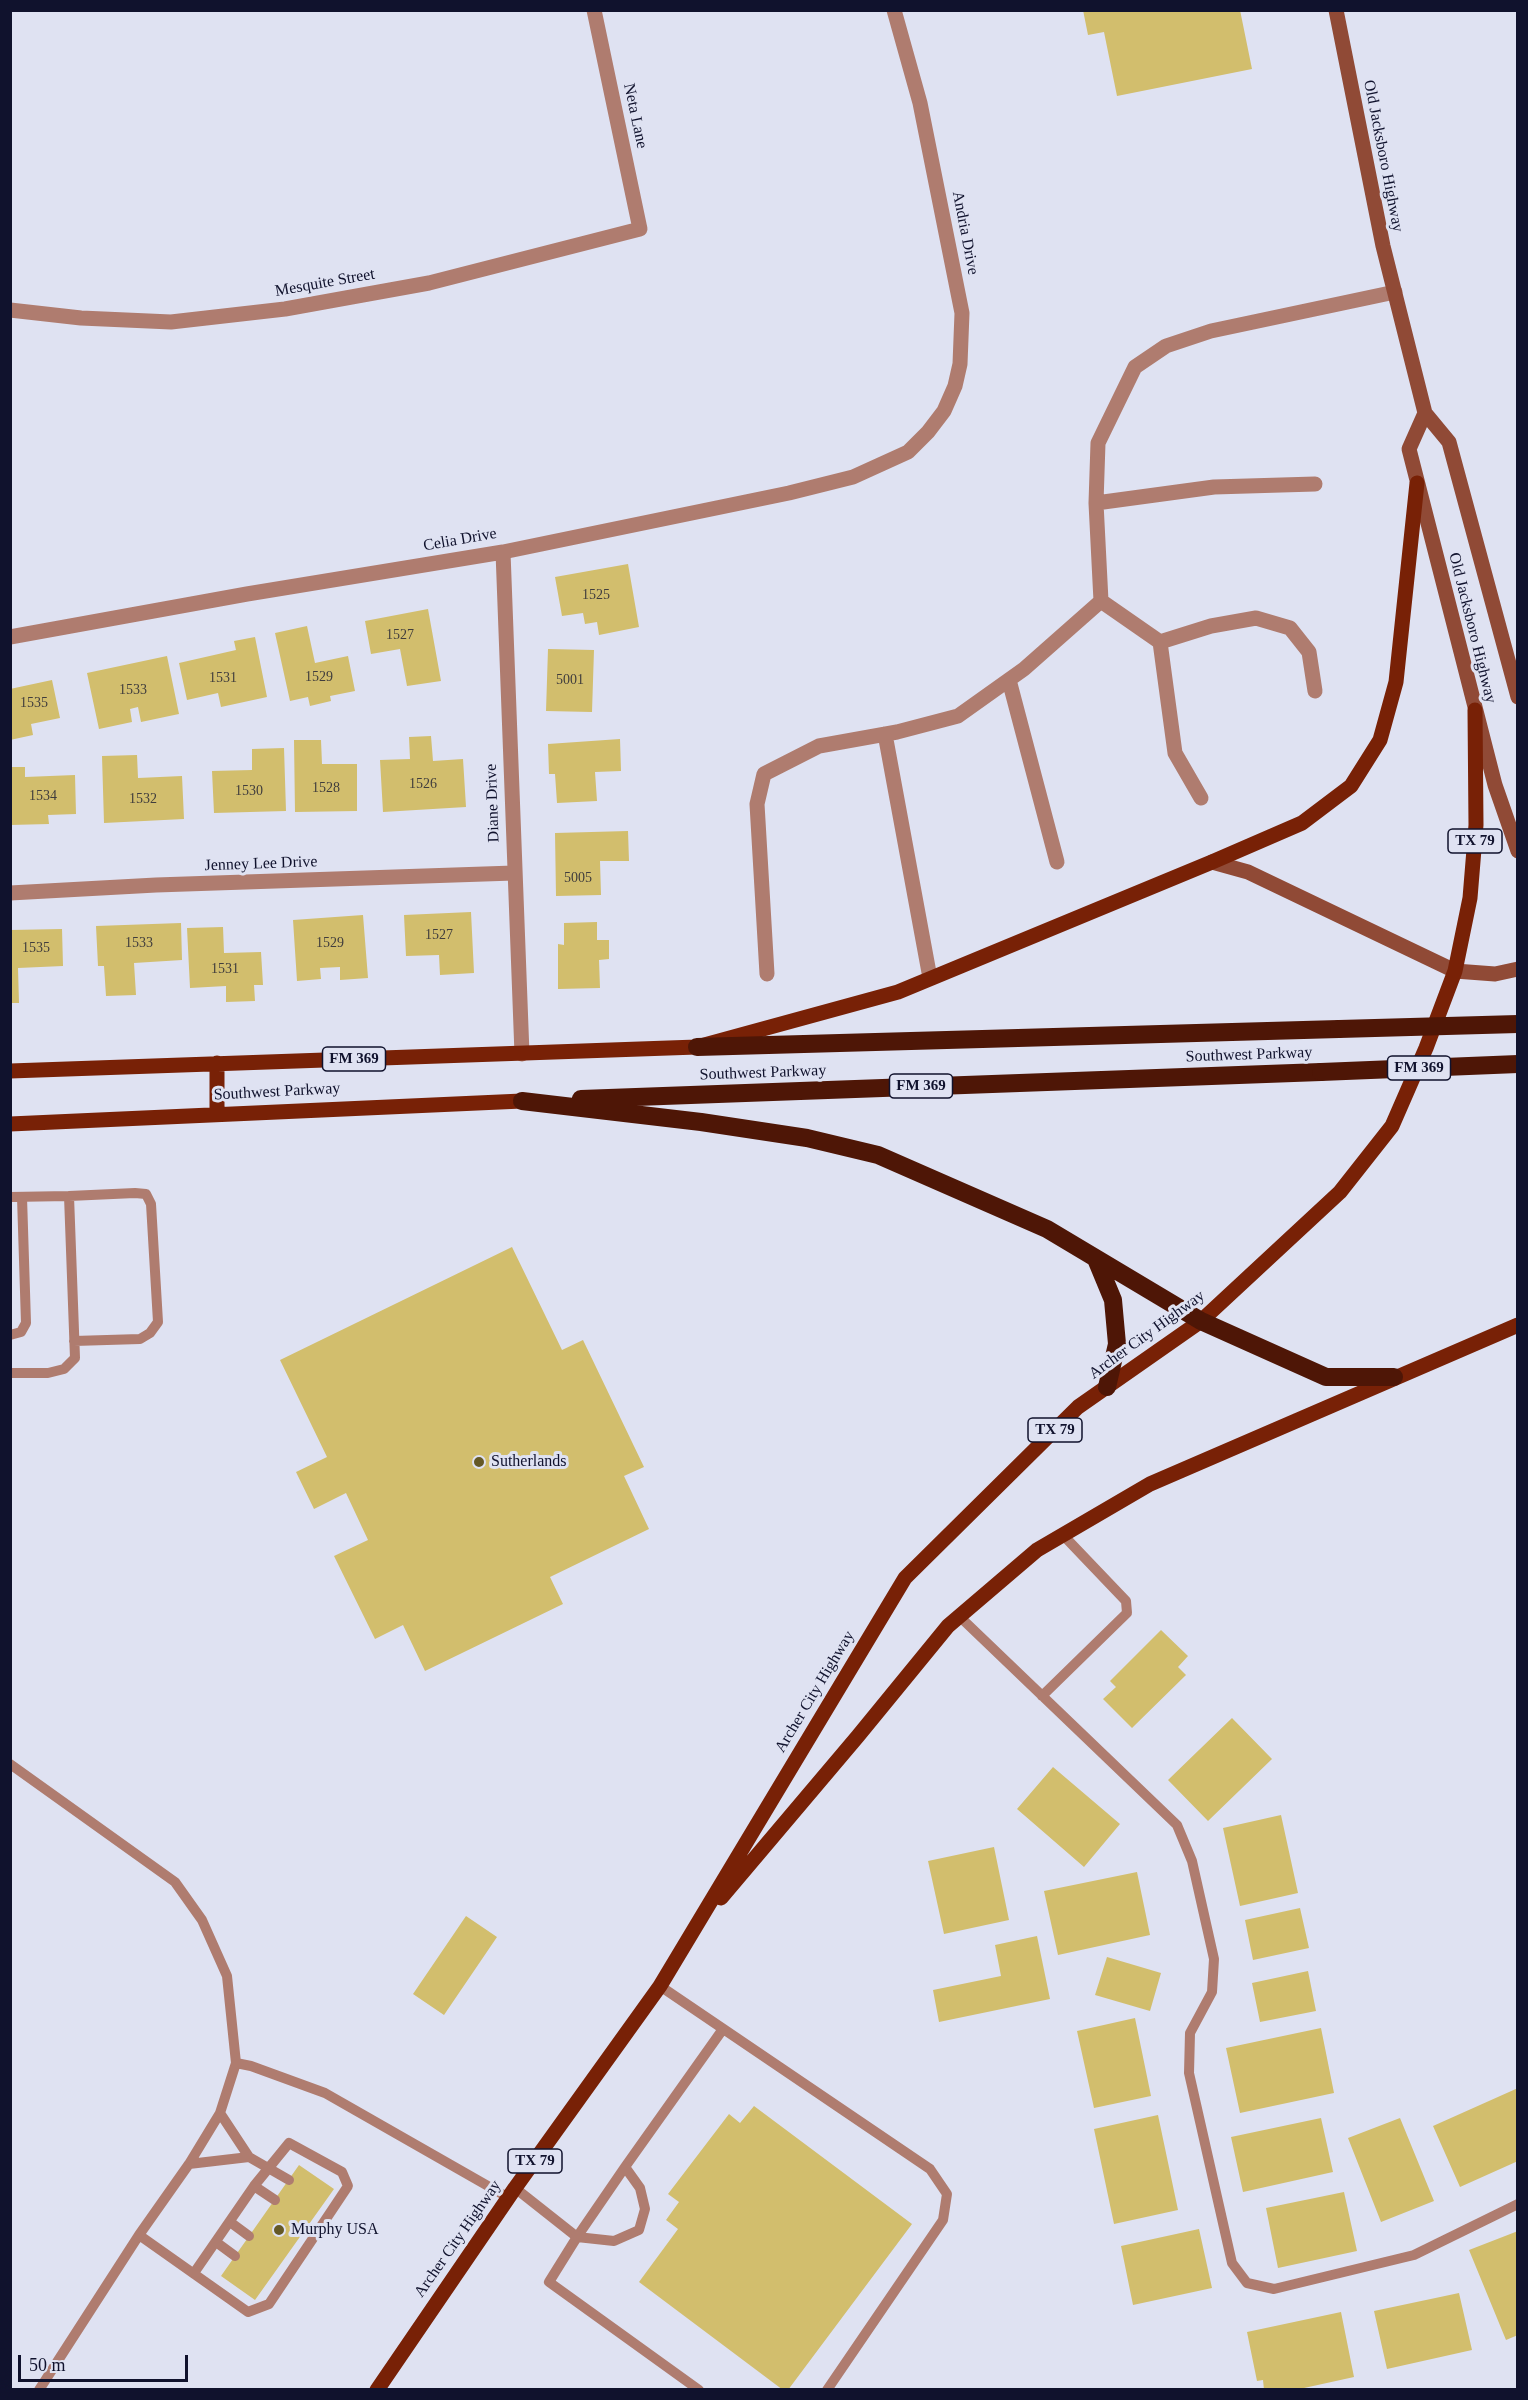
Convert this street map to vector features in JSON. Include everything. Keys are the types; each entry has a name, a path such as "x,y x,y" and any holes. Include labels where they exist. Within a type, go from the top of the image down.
{"highway":[{"name":"Southwest Parkway","path":"697,1047 1518,1023"},
{"name":"Southwest Parkway","path":"522,1101 1518,1064"},
{"path":"522,1101 701,1122 807,1138 878,1155 1047,1229 1201,1321 1326,1377 1394,1377"},
{"path":"1096,1258 1113,1300 1117,1344 1107,1387"}],"main road":[{"name":"Old Jacksboro Highway","path":"1336,10 1395,292 1425,413 1449,442 1518,697"},
{"name":"Old Jacksboro Highway","path":"1425,413 1409,449 1495,785 1518,851"},
{"path":"697,1047 898,992 1302,823 1351,786 1380,740 1396,682 1417,483"},
{"name":"Archer City Highway","path":"377,2390 512,2193 660,1986 905,1578 1078,1407 1201,1321 1340,1192 1392,1126 1426,1048 1455,971 1470,898 1476,825 1475,710"},
{"path":"1212,862 1248,872 1455,971 1496,974 1518,969"},
{"name":"Southwest Parkway","path":"10,1071 697,1047"},
{"path":"217,1064 218,1114"},
{"name":"Southwest Parkway","path":"10,1124 522,1101"},
{"name":"Archer City Highway","path":"692,1932 948,1626 1037,1550 1150,1484 1518,1325"}],"street":[{"name":"Neta Lane","path":"594,10 640,229"},
{"name":"Andria Drive","path":"894,10 920,103 962,313 960,364 955,386 944,411 928,432 908,452"},
{"name":"Mesquite Street","path":"10,310 81,318 171,322 285,309 429,283 640,229"},
{"path":"1101,601 1096,503 1098,443 1135,367 1166,346 1211,331 1395,292"},
{"name":"Celia Drive","path":"10,637 247,594 502,552 789,493 853,477 908,452"},
{"path":"1096,503 1214,487 1315,484"},
{"name":"Diane Drive","path":"502,552 522,1054"},
{"path":"1101,601 1160,642 1175,753 1201,798"},
{"path":"767,974 757,804 764,774 819,746 885,734 958,716 1009,680 1101,601"},
{"path":"1160,642 1211,626 1256,618 1290,628 1309,652 1315,691"},
{"path":"1009,680 1057,862"},
{"path":"885,734 930,978"},
{"name":"Jenney Lee Drive","path":"10,892 514,873"}],"lane":[{"path":"10,1335 21,1332 26,1323 16,1197 135,1192 146,1194 152,1204 158,1322 150,1333 140,1339 74,1341"},
{"path":"10,1373 48,1373 64,1369 75,1358 69,1196"},
{"path":"1042,1696 1127,1613 1126,1601 1063,1535"},
{"path":"959,1616 1177,1825 1192,1861 1214,1959 1212,1992 1190,2033 1189,2073 1232,2263 1247,2283 1274,2289 1414,2255 1518,2204"},
{"path":"10,1764 175,1882 202,1920 227,1976 236,2063 220,2113 189,2164 139,2235 39,2390"},
{"path":"660,1986 930,2169 947,2194 942,2220 827,2390"},
{"path":"699,2390 549,2283 577,2237 723,2029"},
{"path":"236,2063 251,2066 325,2093 512,2193 577,2237 614,2241 639,2230 645,2209 640,2188 625,2167"},
{"path":"220,2113 249,2157 289,2180"},
{"path":"139,2235 248,2312 269,2304 319,2230 328,2207 348,2186 342,2172 290,2142 254,2186 194,2273"},
{"path":"189,2164 249,2157"},
{"path":"254,2186 274,2200"},
{"path":"230,2222 249,2236"},
{"path":"309,2223 319,2230"},
{"path":"216,2242 235,2256"},
{"path":"283,2260 293,2268"},
{"path":"269,2280 280,2288"}],"building":[{"path":"1083,10 1240,10 1252,69 1117,96 1104,32 1088,35"},
{"path":"628,564 639,627 599,635 597,622 585,624 583,613 562,616 555,577"},
{"path":"428,609 441,681 407,686 400,649 371,654 365,621"},
{"path":"307,626 315,663 348,656 355,691 330,696 331,701 310,706 308,697 290,701 275,633"},
{"path":"255,637 267,697 221,707 218,693 187,700 179,663 236,650 234,641"},
{"path":"548,649 594,650 592,712 546,711"},
{"path":"167,656 179,714 141,722 138,707 130,709 132,722 99,729 87,673"},
{"path":"52,680 60,718 31,724 33,735 10,740 10,689"},
{"path":"431,736 433,761 463,759 466,807 383,812 380,760 410,759 409,737"},
{"path":"620,739 621,771 595,772 597,801 557,803 555,774 549,774 548,744"},
{"path":"294,740 321,740 322,764 357,764 357,811 295,812"},
{"path":"284,748 286,811 214,813 212,771 252,770 252,749"},
{"path":"137,755 138,778 182,776 184,819 104,823 102,756"},
{"path":"10,767 25,767 25,777 75,775 76,814 48,815 49,824 10,825"},
{"path":"628,831 629,861 600,861 601,895 556,896 555,833"},
{"path":"471,912 474,973 440,975 439,955 406,956 404,915"},
{"path":"363,915 368,978 340,980 340,967 320,968 321,979 297,981 293,920"},
{"path":"597,922 597,940 609,940 609,959 599,960 600,988 558,989 558,944 564,945 564,923"},
{"path":"181,923 182,960 134,963 136,995 106,996 104,966 98,966 96,926"},
{"path":"223,927 224,953 261,952 263,985 254,985 255,1001 226,1002 226,986 190,988 187,928"},
{"path":"62,929 63,966 18,968 19,1003 10,1003 10,930"},
{"name":"Sutherlands","path":"512,1247 562,1350 583,1340 644,1467 624,1476 649,1529 550,1577 563,1604 425,1671 403,1625 375,1639 334,1556 368,1540 346,1493 314,1509 296,1472 327,1457 280,1360"},
{"path":"1161,1630 1188,1656 1178,1667 1186,1675 1132,1728 1103,1699 1116,1687 1110,1681"},
{"path":"1232,1718 1272,1759 1208,1821 1168,1780"},
{"path":"1053,1767 1120,1824 1084,1867 1017,1809"},
{"path":"1281,1815 1298,1893 1240,1906 1223,1828"},
{"path":"994,1847 1009,1920 944,1934 928,1861"},
{"path":"1137,1872 1150,1935 1058,1955 1044,1891"},
{"path":"1300,1908 1309,1948 1253,1960 1245,1920"},
{"path":"466,1916 497,1937 444,2015 413,1994"},
{"path":"1037,1936 1050,1999 939,2022 933,1990 1001,1976 995,1945"},
{"path":"1107,1957 1161,1973 1150,2011 1095,1995"},
{"path":"1308,1971 1316,2011 1260,2022 1252,1983"},
{"path":"1135,2018 1151,2096 1094,2108 1077,2031"},
{"path":"1321,2028 1334,2093 1240,2113 1226,2048"},
{"path":"1518,2088 1518,2161 1460,2187 1433,2126"},
{"path":"754,2106 912,2224 788,2390 783,2390 639,2282 678,2229 666,2220 679,2202 668,2194 729,2114 740,2123"},
{"path":"1158,2115 1178,2210 1114,2224 1094,2129"},
{"path":"1321,2118 1333,2172 1243,2192 1231,2137"},
{"path":"1400,2118 1434,2201 1381,2222 1348,2138"},
{"name":"Murphy USA","path":"299,2165 334,2189 255,2300 221,2276"},
{"path":"1344,2192 1357,2251 1278,2268 1266,2208"},
{"path":"1199,2229 1212,2288 1133,2305 1121,2246"},
{"path":"1518,2231 1518,2335 1506,2340 1469,2250"},
{"path":"1459,2293 1472,2350 1387,2369 1374,2311"},
{"path":"1341,2312 1354,2377 1295,2390 1264,2390 1263,2380 1257,2381 1247,2332"}],"place":[{"name":"Sutherlands","path":"479,1462"},
{"name":"Murphy USA","path":"279,2230"}]}
